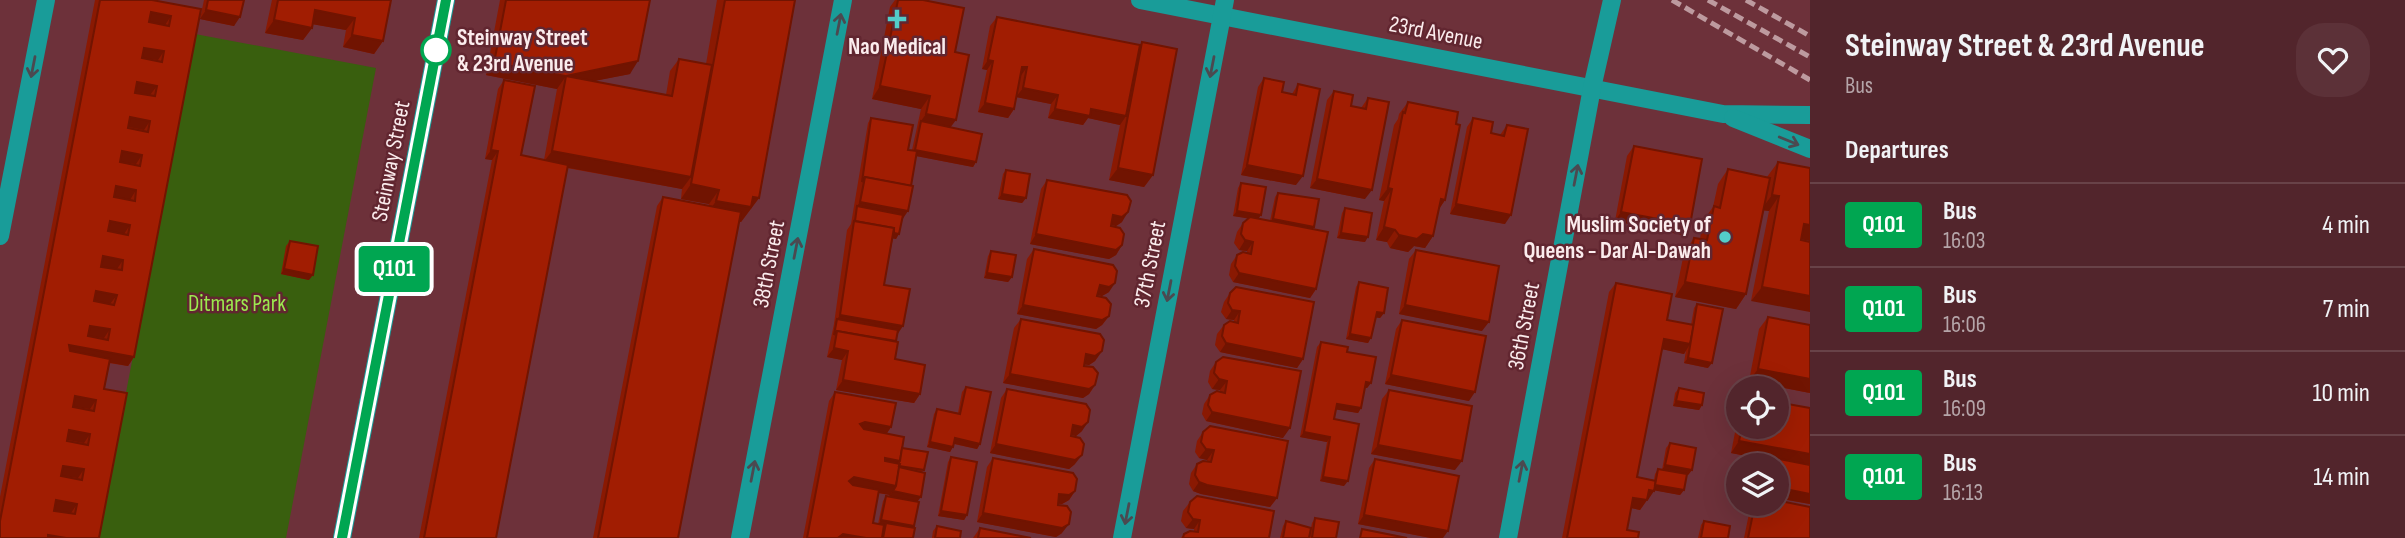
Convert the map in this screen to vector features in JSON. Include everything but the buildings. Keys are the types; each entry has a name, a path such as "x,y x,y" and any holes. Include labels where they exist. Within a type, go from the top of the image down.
{"street":[{"path":"0,236 46,0"},
{"name":"Steinway Street","path":"342,538 446,0"},
{"name":"38th Street","path":"740,538 843,0"},
{"name":"23rd Avenue","path":"1140,0 1223,8 1723,114 1810,115"},
{"name":"36th Street","path":"1508,538 1592,88 1612,0"},
{"name":"37th Street","path":"1122,538 1223,8"},
{"name":"23rd Avenue","path":"1723,114 1810,149"}],"green space":[{"name":"Ditmars Park","path":"195,34 376,68 286,538 98,538"}],"railway":[{"path":"1672,0 1810,80"},
{"path":"1708,0 1810,57"},
{"path":"1746,0 1810,36"}],"bus line":[{"name":"Q101","path":"342,538 446,0"}],"place":[{"name":"Nao Medical","path":"897,19"},
{"name":"Steinway Street & 23rd Avenue","path":"436,50"},
{"name":"Muslim Society of Queens - Dar Al-Dawah","path":"1725,237"}]}
